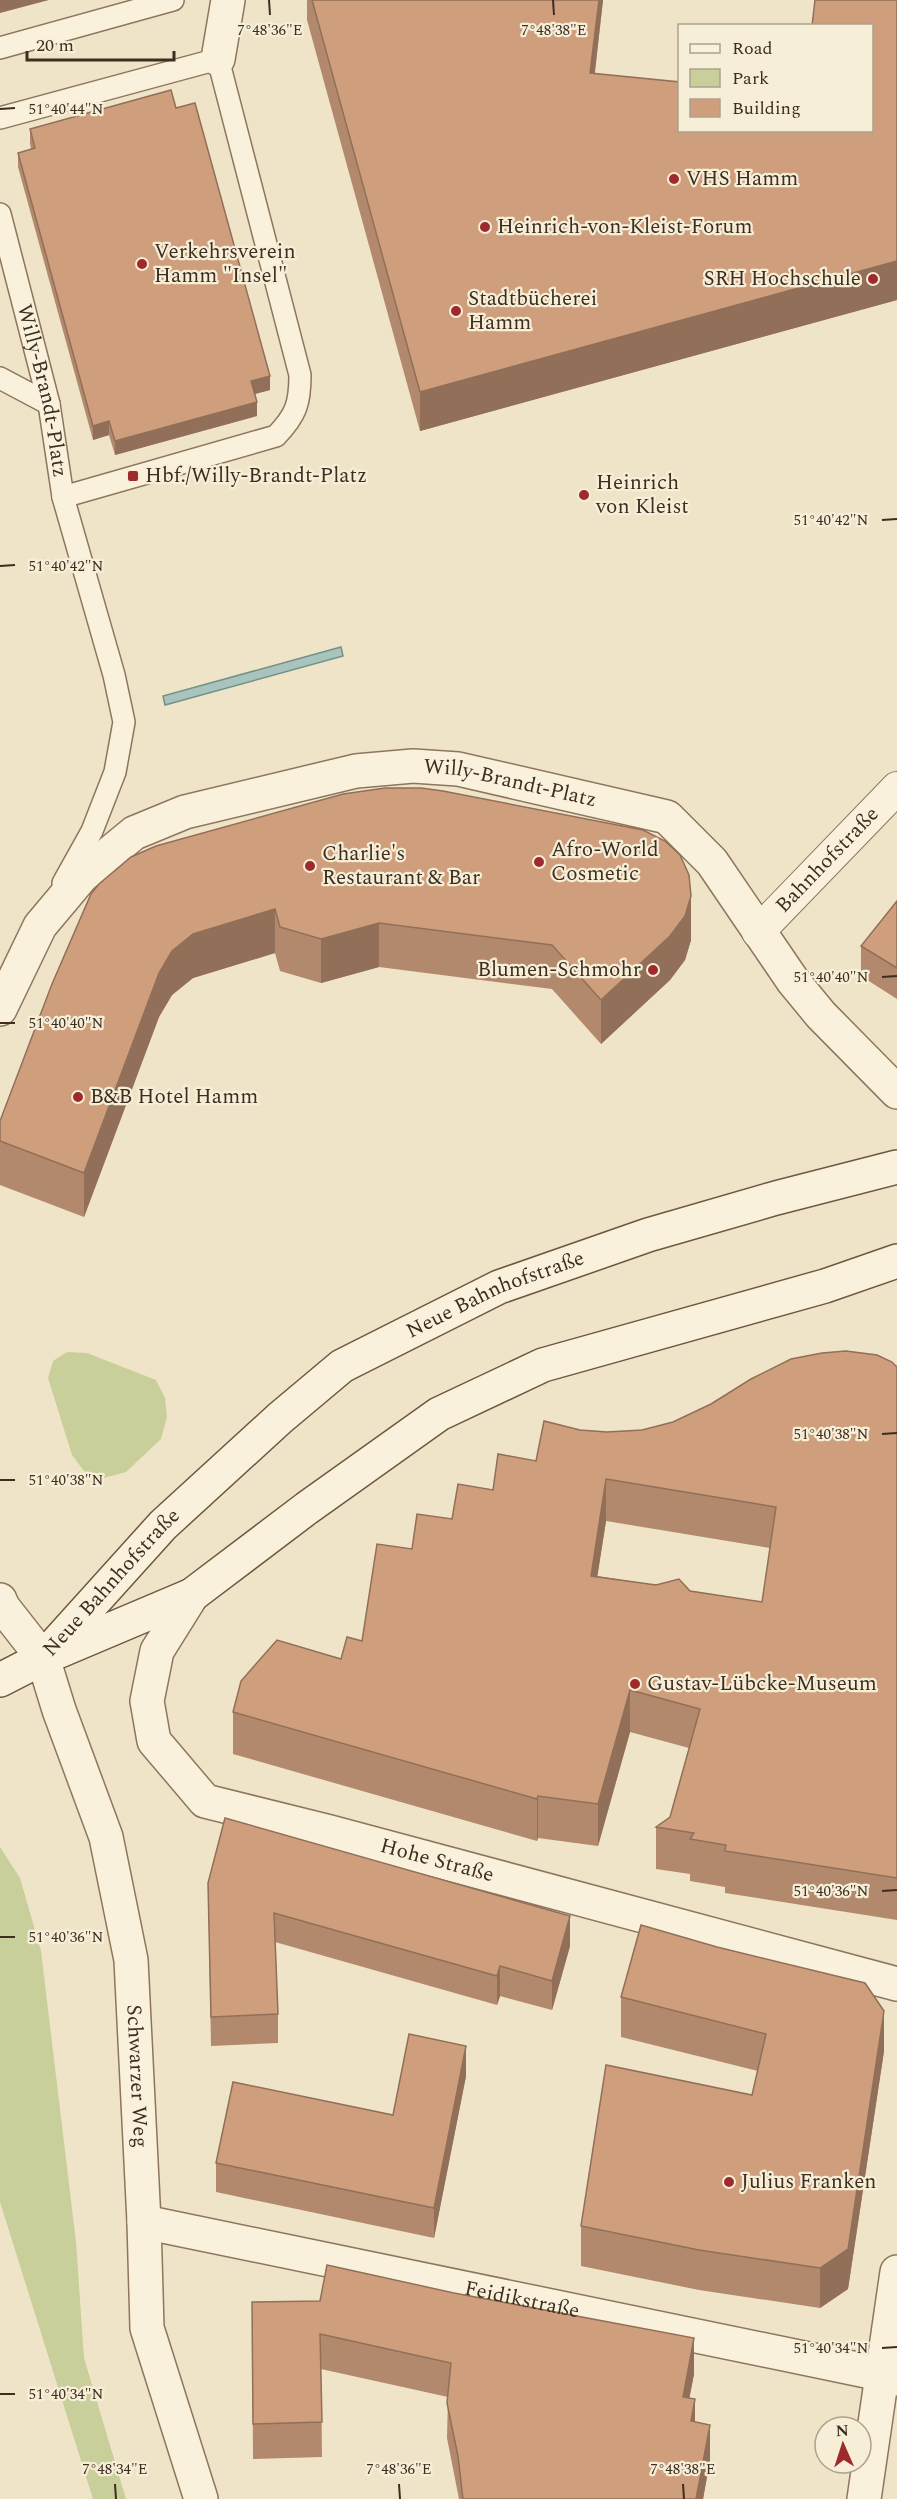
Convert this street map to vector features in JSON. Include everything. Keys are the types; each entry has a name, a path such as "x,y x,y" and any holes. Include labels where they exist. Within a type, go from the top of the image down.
{"street":[{"path":"218,59 228,0"},
{"name":"Willy-Brandt-Platz","path":"0,1009 40,926 82,876 134,833 185,812 356,771 413,766 458,769 667,817 712,862 758,932 821,1015 897,1092"},
{"name":"Bahnhofstraße","path":"758,932 897,788"},
{"name":"Neue Bahnhofstraße","path":"43,1658 164,1525 280,1418 342,1366 499,1287 648,1235 776,1198 897,1167"},
{"name":"Neue Bahnhofstraße","path":"43,1658 192,1595 307,1508 439,1414 491,1389 543,1365 814,1289 897,1261"},
{"name":"Hohe Straße","path":"192,1595 157,1651 147,1701 154,1741 205,1801 375,1844 897,1984"},
{"path":"0,1600 43,1658 0,1680"},
{"name":"Schwarzer Weg","path":"43,1658 59,1710 106,1837 130,1960 144,2222 147,2328 201,2499"},
{"name":"Feidikstraße","path":"144,2222 889,2376"},
{"path":"864,2499 889,2376 897,2272"}],"lane":[{"path":"0,48 173,0"},
{"path":"0,118 218,59"},
{"name":"Willy-Brandt-Platz","path":"63,497 276,436 292,419 295,411 300,396 297,363 218,59"},
{"name":"Willy-Brandt-Platz","path":"0,214 49,404 63,497 114,675 124,722 115,772 92,831 40,926"},
{"path":"0,378 49,404"}],"green space":[{"path":"67,1352 87,1353 156,1380 165,1398 167,1417 161,1439 126,1472 104,1478 84,1471 72,1455 48,1378 53,1361"},
{"path":"0,1847 20,1878 41,1951 76,2242 84,2358 126,2499 93,2499 0,2202"}],"water":[{"path":"341,647 343,656 165,705 163,696"}],"building":[{"name":"Heinrich-von-Kleist-Forum","path":"312,0 599,0 590,73 678,82 678,132 873,132 873,24 812,24 815,0 897,0 897,261 420,392"},
{"path":"171,90 176,108 195,103 270,376 251,381 257,402 115,441 109,421 93,426 18,153 35,148 30,129"},
{"path":"385,788 421,788 443,791 643,830 665,841 680,855 689,875 691,896 685,916 670,936 601,1000 552,945 379,923 321,939 280,927 275,909 193,934 172,951 159,973 84,1173 0,1141 0,1121 52,984 91,894 99,884 131,857 156,846 343,794"},
{"path":"897,901 897,968 861,946"},
{"name":"Gustav-Lübcke-Museum","path":"846,1351 877,1355 897,1367 897,1878 725,1851 726,1845 690,1839 694,1833 656,1827 670,1817 700,1709 630,1690 598,1804 538,1796 537,1799 233,1712 241,1681 277,1640 341,1659 347,1637 362,1641 377,1544 412,1549 417,1514 452,1519 458,1484 493,1490 498,1454 536,1461 544,1421 580,1430 607,1432 642,1430 673,1422 711,1404 751,1379 791,1359","holes":["606,1479 776,1507 762,1602 690,1591 679,1579 656,1585 591,1576"]},
{"path":"225,1818 570,1916 552,1981 500,1966 497,1976 274,1913 278,2014 211,2017 208,1883"},
{"name":"Julius Franken","path":"641,1925 717,1947 865,1983 884,2011 848,2249 820,2268 699,2250 581,2226 606,2065 752,2095 766,2034 621,1997"},
{"path":"409,2034 466,2046 434,2208 216,2163 233,2082 393,2115"},
{"path":"327,2265 454,2293 694,2338 683,2397 695,2399 691,2421 710,2425 696,2499 463,2499 458,2456 447,2403 451,2363 320,2334 322,2422 253,2424 252,2302 320,2301"}],"place":[{"name":"VHS Hamm","path":"674,179"},
{"name":"Heinrich-von-Kleist-Forum","path":"485,227"},
{"name":"Verkehrsverein Hamm \"Insel\"","path":"142,264"},
{"name":"SRH Hochschule","path":"873,279"},
{"name":"Stadtbücherei Hamm","path":"456,311"},
{"name":"Hbf./Willy-Brandt-Platz","path":"133,476"},
{"name":"Heinrich von Kleist","path":"584,495"},
{"name":"Afro-World Cosmetic","path":"539,862"},
{"name":"Charlie's Restaurant & Bar","path":"310,866"},
{"name":"Blumen-Schmohr","path":"653,970"},
{"name":"B&B Hotel Hamm","path":"78,1097"},
{"name":"Gustav-Lübcke-Museum","path":"635,1684"},
{"name":"Julius Franken","path":"729,2182"}]}
